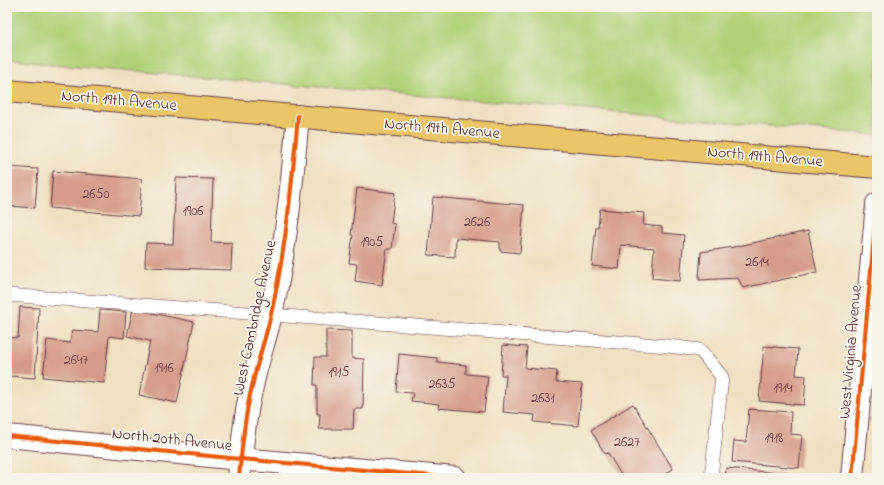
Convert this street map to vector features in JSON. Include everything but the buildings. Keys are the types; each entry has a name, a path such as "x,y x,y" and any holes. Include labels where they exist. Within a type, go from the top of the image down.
{"main road":[{"name":"North 19th Avenue","path":"7,91 877,167"}],"street":[{"name":"West Cambridge Avenue","path":"240,469 243,432 252,383 271,315 283,255 294,169 298,116"},
{"name":"West Virginia Avenue","path":"852,478 877,204"},
{"name":"North 20th Avenue","path":"7,436 240,469 455,478"}],"lane":[{"path":"7,295 168,306 668,346 700,350 722,377 711,478"}],"green space":[{"path":"7,7 877,7 877,135 7,60"}],"cycle path":[{"path":"239,478 248,406 255,373 271,314 281,265 291,191 298,116"},
{"path":"852,478 877,204"},
{"path":"7,436 455,478"}]}
